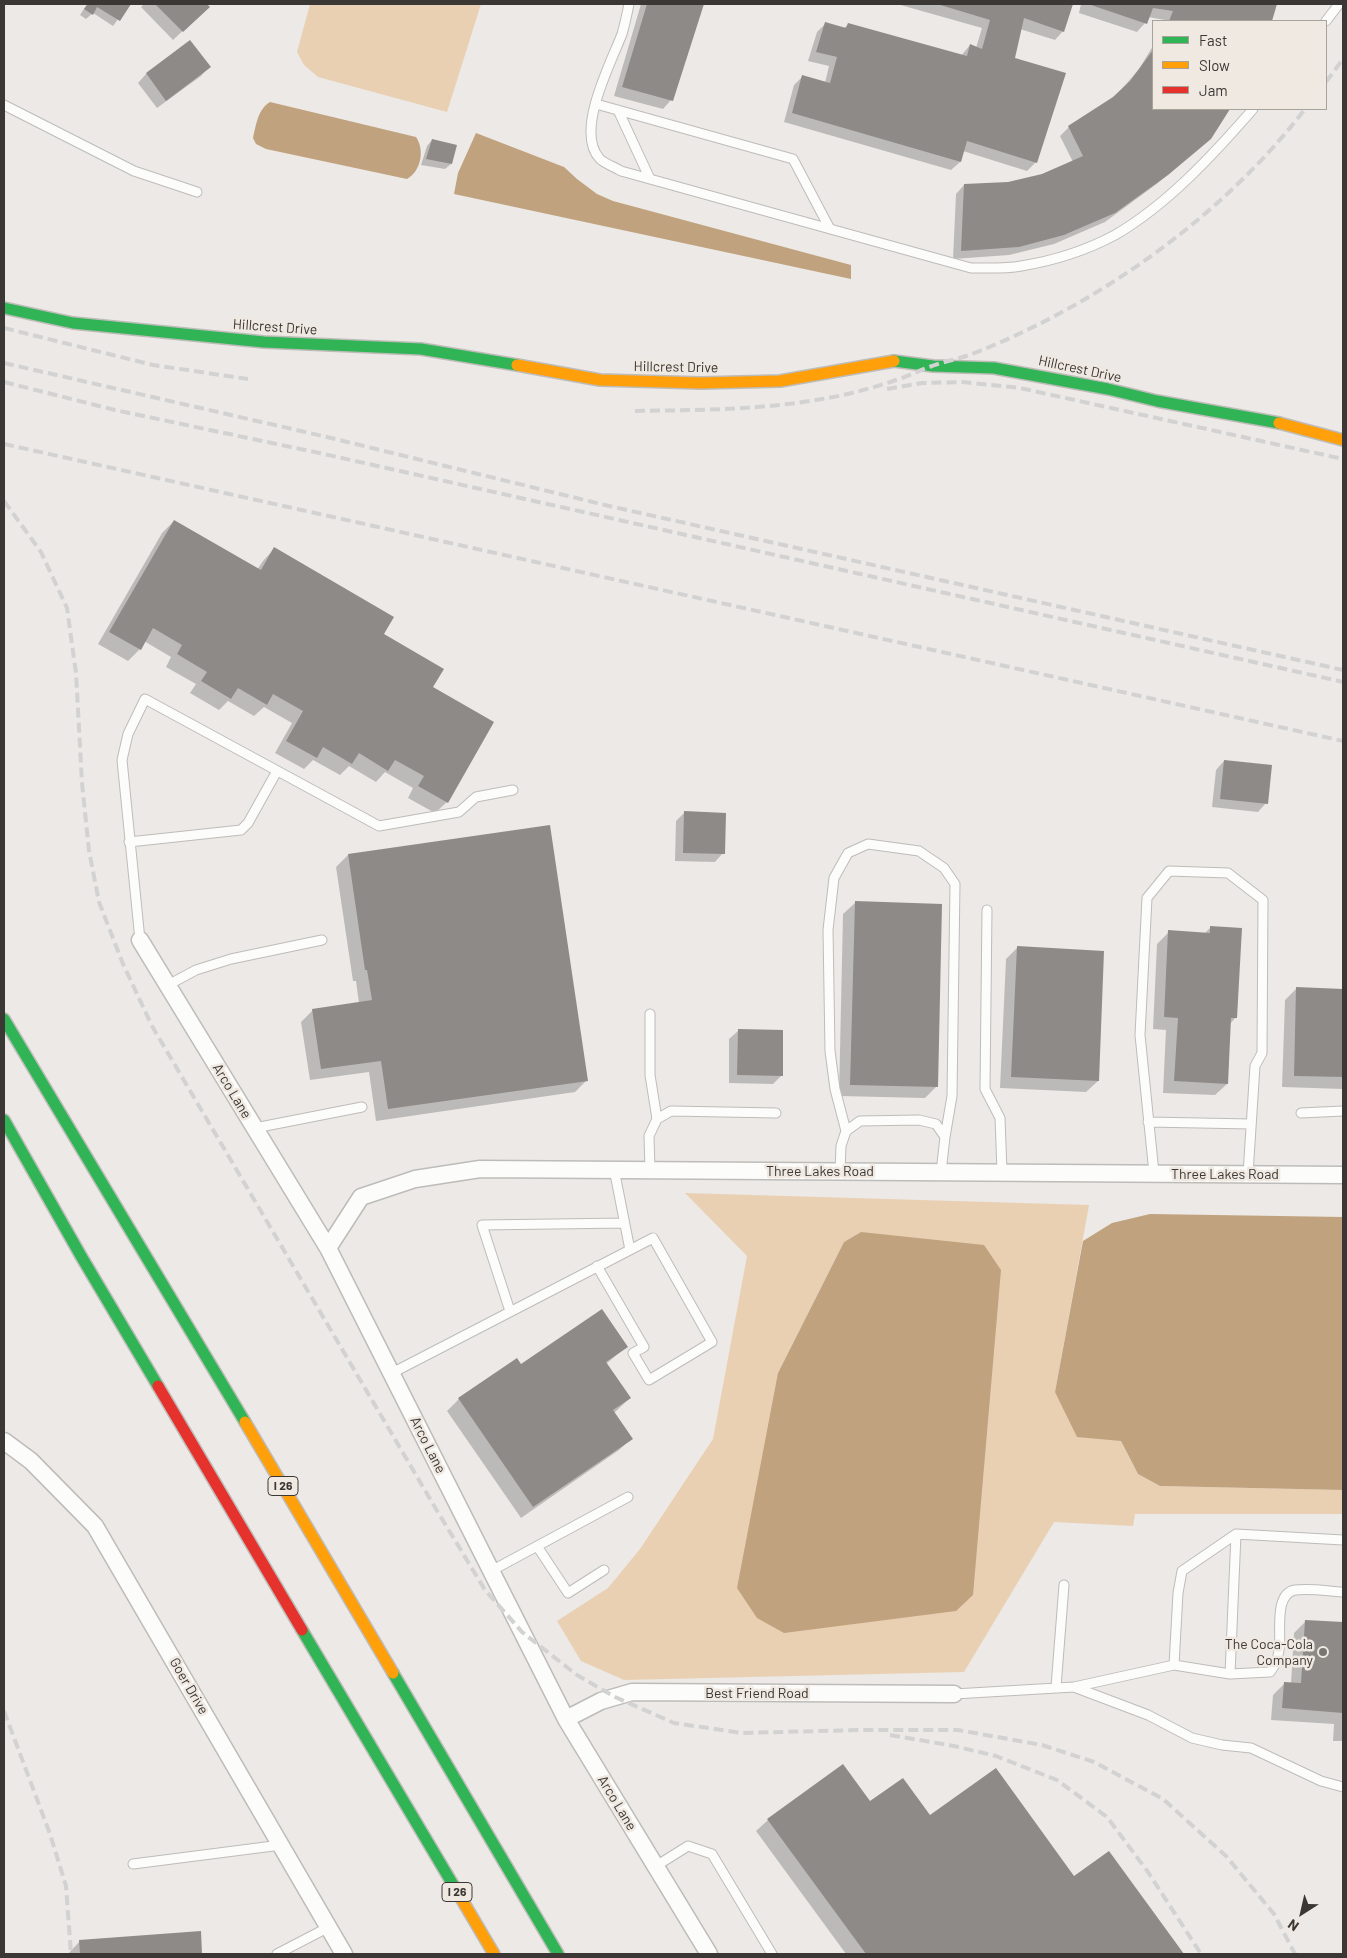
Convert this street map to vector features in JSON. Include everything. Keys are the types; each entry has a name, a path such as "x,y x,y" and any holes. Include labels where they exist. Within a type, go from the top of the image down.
{"main road":[{"name":"Hillcrest Drive","path":"4,308 73,323 264,342 421,349 600,380 702,383 780,381 896,361 933,366 994,368 1108,389 1157,401 1267,420 1343,440"},
{"name":"I 26","path":"4,1019 211,1363 558,1954"},
{"name":"I 26","path":"4,1120 81,1256 494,1954"},
{"path":"420,1829 484,1954"}],"street":[{"name":"Arco Lane","path":"140,940 328,1248 566,1719 709,1954"},
{"name":"Three Lakes Road","path":"328,1248 361,1197 415,1178 480,1169 1343,1174"},
{"name":"Goer Drive","path":"4,1441 31,1461 95,1526 282,1844 344,1954"},
{"name":"Best Friend Road","path":"566,1719 602,1702 632,1692 954,1694"}],"lane":[{"path":"629,4 622,33 603,80 592,122 592,145 600,159 621,170 971,268 1020,266 1070,254 1114,235 1149,211 1214,154 1252,110"},
{"path":"1327,20 1339,4"},
{"path":"596,104 793,159 830,228"},
{"path":"4,105 134,171 197,192"},
{"path":"618,110 650,178"},
{"path":"140,940 122,760 128,734 146,699 379,826 459,812 476,797 513,790"},
{"path":"129,842 241,830 248,823 277,771"},
{"path":"840,1171 841,1146 846,1131 835,1089 830,1051 828,930 834,878 848,853 868,844 919,851 944,868 954,884 953,1086 941,1172"},
{"path":"1154,1174 1140,1035 1147,898 1169,871 1228,873 1262,900 1262,1053 1255,1066 1248,1174"},
{"path":"987,910 985,1089 1000,1118 1002,1172"},
{"path":"168,985 196,970 231,960 322,940"},
{"path":"650,1014 650,1075 657,1119 649,1136 650,1170"},
{"path":"255,1128 362,1108"},
{"path":"657,1119 671,1111 776,1113"},
{"path":"1300,1113 1343,1111"},
{"path":"846,1131 860,1121 919,1120 936,1124 945,1136"},
{"path":"1148,1122 1251,1124"},
{"path":"614,1169 630,1250"},
{"path":"510,1311 482,1225 624,1223"},
{"path":"392,1373 597,1266 653,1238 712,1342 649,1380 633,1353 644,1347 597,1266"},
{"path":"491,1570 628,1497"},
{"path":"1230,1674 1236,1534"},
{"path":"1174,1665 1178,1593 1182,1571 1236,1534 1343,1540"},
{"path":"537,1546 568,1593 604,1570"},
{"path":"1056,1687 1064,1585"},
{"path":"954,1694 1074,1687 1174,1665 1230,1674 1270,1672 1279,1650 1280,1607 1289,1593 1294,1590 1342,1592"},
{"path":"1074,1687 1148,1715 1192,1738 1222,1745 1250,1748 1321,1781 1343,1788"},
{"path":"132,1864 282,1844"},
{"path":"656,1866 688,1846 712,1854 772,1954"},
{"path":"277,1954 329,1927"}],"shaded area":[{"path":"310,4 481,4 447,112 318,77 304,65 297,52"},
{"path":"270,102 416,137 421,154 416,171 407,179 266,149 256,144 253,138 260,113"},
{"path":"476,133 564,167 597,194 613,201 851,265 851,279 454,194 458,173"},
{"path":"685,1193 1089,1205 1055,1392 1121,1441 1138,1474 1160,1486 1343,1490 1343,1514 1135,1514 1133,1526 1054,1522 964,1672 624,1680 581,1661 557,1621 608,1588 640,1549 713,1439 747,1256","holes":["861,1232 778,1373 844,1242"]},
{"path":"1150,1214 1343,1217 1343,1490 1160,1486 1138,1474 1121,1441 1077,1437 1055,1392 1083,1241 1112,1223"},
{"path":"861,1232 984,1245 1001,1270 973,1595 956,1611 784,1633 757,1618 737,1588 778,1373 844,1242"}],"building":[{"path":"88,4 131,4 120,21 97,7 93,15 84,9"},
{"path":"155,4 207,4 210,7 183,32"},
{"path":"647,4 704,4 673,101 622,87"},
{"path":"937,4 1073,4 1064,32 1024,18 1015,58 1066,73 1037,163 967,141 961,162 792,113 802,75 830,83 837,57 816,52 825,22 846,28 848,23 967,56 970,44 982,49 990,20"},
{"path":"1088,4 1277,4 1272,20 1169,20 1173,11 1153,8 1147,24"},
{"path":"190,40 211,67 166,101 146,73"},
{"path":"1152,51 1152,110 1229,110 1211,139 1168,175 1115,213 1064,235 1019,247 961,251 964,184 1008,182 1042,174 1083,156 1068,126 1113,97 1130,81"},
{"path":"432,139 457,145 452,164 426,159"},
{"path":"174,520 261,570 274,547 394,617 384,634 444,669 433,687 494,722 448,803 418,786 424,776 395,760 388,771 359,753 352,764 323,747 317,758 286,741 303,711 273,694 267,705 238,688 231,699 201,681 207,672 177,654 182,645 153,628 141,650 109,632"},
{"path":"1224,760 1272,765 1268,804 1220,799"},
{"path":"684,811 726,813 725,854 683,853"},
{"path":"550,825 588,1081 388,1109 381,1061 321,1069 312,1009 372,1000 367,970 365,970 348,854"},
{"path":"855,901 942,904 938,1087 850,1085"},
{"path":"1210,926 1242,928 1237,1018 1231,1018 1228,1084 1174,1081 1178,1018 1164,1017 1168,930 1210,933"},
{"path":"1017,946 1104,951 1099,1081 1011,1077"},
{"path":"1296,987 1343,989 1343,1077 1294,1076"},
{"path":"738,1029 783,1030 783,1076 737,1075"},
{"path":"602,1309 628,1347 606,1362 631,1398 613,1410 633,1439 533,1507 458,1398 517,1358 521,1364"},
{"name":"The Coca-Cola Company","path":"1305,1620 1343,1622 1343,1713 1282,1708 1284,1682 1301,1683"},
{"path":"843,1764 870,1801 903,1778 930,1815 996,1768 1074,1876 1109,1851 1184,1954 866,1954 767,1819"},
{"path":"201,1931 202,1954 80,1954 79,1940"}],"railway":[{"path":"1327,81 1343,59"},
{"path":"635,411 752,407 799,403 841,395 878,386 937,364 967,356 1019,334 1066,310 1111,283 1197,221 1236,186 1304,110"},
{"path":"4,328 153,365 248,379"},
{"path":"4,363 327,437 609,506 1343,670"},
{"path":"4,382 115,410 324,454 1343,682"},
{"path":"887,389 922,383 963,382 1020,388 1343,459"},
{"path":"4,444 1343,741"},
{"path":"4,501 41,552 67,608 76,673 82,783 89,851 99,902 123,964 152,1026 436,1509 485,1590 522,1632 577,1675 615,1697 674,1723 742,1733 958,1730 1042,1745 1094,1762 1163,1799 1226,1856 1274,1914 1295,1954"},
{"path":"4,1711 50,1834 66,1886 71,1954"},
{"path":"890,1735 954,1746 996,1756 1057,1780 1107,1817 1148,1872 1201,1954"}],"traffic: fast":[{"path":"4,308 73,323 264,342 421,349 517,365"},
{"path":"894,361 933,366 994,368 1108,389 1157,401 1279,423"},
{"path":"4,1019 245,1422"},
{"path":"4,1120 81,1256 158,1386"},
{"path":"302,1630 455,1888"},
{"path":"393,1673 558,1954"}],"traffic: slow":[{"path":"517,365 600,380 701,383 780,381 894,361"},
{"path":"1279,423 1343,440"},
{"path":"245,1422 393,1673"},
{"path":"455,1888 494,1954"}],"traffic: jam":[{"path":"158,1386 302,1630"}],"place":[{"name":"The Coca-Cola Company","path":"1323,1652"}]}
